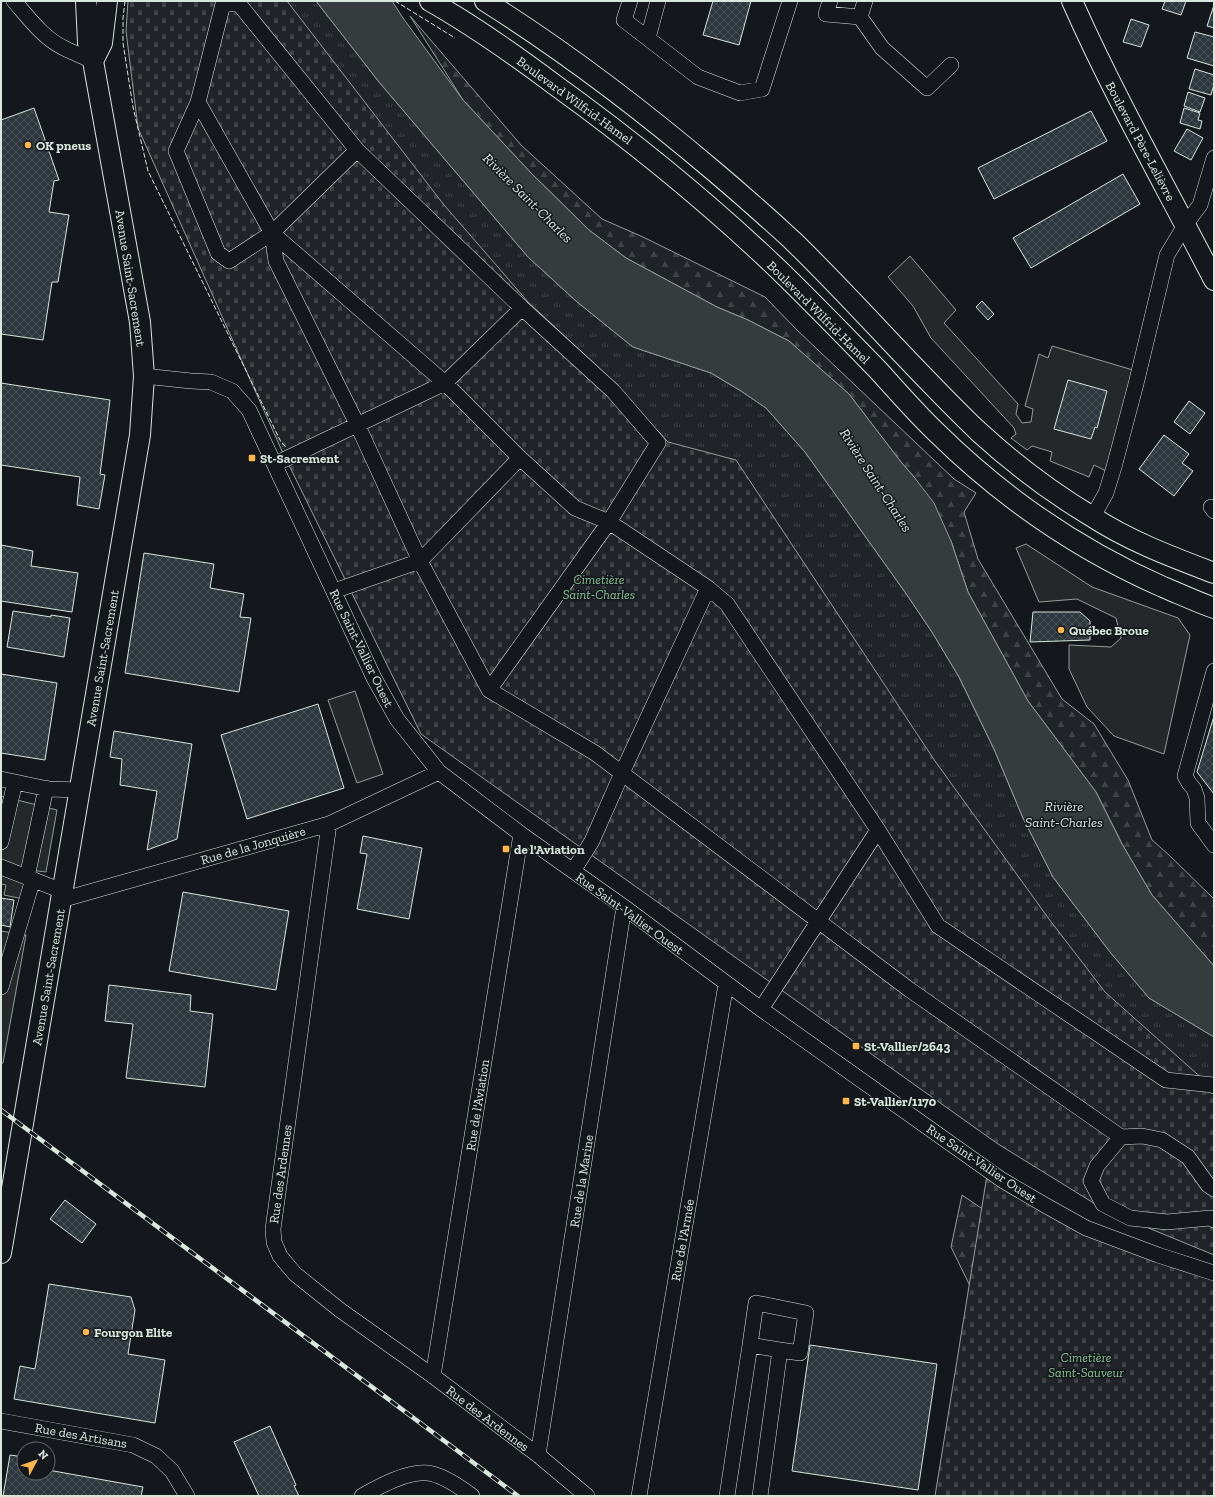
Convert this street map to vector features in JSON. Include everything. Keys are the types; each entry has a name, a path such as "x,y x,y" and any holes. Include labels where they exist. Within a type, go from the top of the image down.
{"main road":[{"name":"Avenue Saint-Sacrement","path":"1,1253 140,435 144,376 140,322 93,61 88,43 86,1"},
{"path":"93,61 102,43 107,1"},
{"name":"Boulevard Wilfrid-Hamel","path":"430,1 486,35 599,117 662,166 777,268 827,317 934,431 987,478 1020,504 1099,555 1143,578 1213,604"},
{"path":"485,1 516,20 580,66 680,142 791,239 852,300 943,397 980,433 1014,462 1092,518 1171,557 1214,573"},
{"name":"Boulevard Père-Lelièvre","path":"1072,1 1105,72 1141,143 1214,280"}],"street":[{"path":"14,1 42,33 64,48 93,61"},
{"path":"630,1 624,20 698,77 740,93 762,89 790,1"},
{"path":"648,38 658,1"},
{"path":"830,1 826,14 860,17 882,48 927,88 951,65"},
{"path":"860,17 865,1"},
{"path":"357,150 272,233 229,261 218,253 176,151 198,102 223,4 239,4 357,150 522,308 613,391 658,443 609,522 489,690"},
{"path":"198,102 272,233 445,383 520,458 575,508 609,522 708,588 727,604 878,830 938,926 1166,1080 1214,1086"},
{"path":"1092,518 1106,492 1114,467 1136,384 1167,255 1185,225 1200,205 1214,158"},
{"path":"272,233 276,261 358,426 420,561 489,690 595,753 910,990 1121,1138 1142,1136 1162,1140 1188,1158 1208,1185 1214,1189"},
{"path":"275,464 358,426 445,383 522,308"},
{"name":"Rue Saint-Vallier Ouest","path":"144,376 211,382 232,390 249,410 374,678 397,718 439,772 521,834 624,907 726,984 1002,1180 1086,1228 1158,1255 1214,1273"},
{"path":"334,591 420,561 520,458"},
{"path":"573,871 592,841 708,588"},
{"path":"1214,671 1185,776 1194,789 1197,798 1198,823 1214,845"},
{"name":"Rue de la Jonquière","path":"62,896 329,824 439,772"},
{"path":"1,842 8,780 46,788 80,790"},
{"path":"1,987 30,878 46,788"},
{"name":"Rue des Ardennes","path":"329,824 274,1221 274,1242 280,1256 296,1274 340,1310 433,1376 538,1455 587,1496"},
{"path":"761,1009 878,830"},
{"name":"Rue de l'Aviation","path":"433,1376 521,834"},
{"path":"1,867 30,878 62,896"},
{"name":"Rue de la Marine","path":"538,1455 624,907"},
{"name":"Rue de l'Armée","path":"639,1496 726,984"},
{"path":"1121,1138 1097,1166 1091,1182 1103,1204 1130,1218 1167,1222 1210,1218 1214,1220"},
{"path":"727,1496 756,1303 806,1313 800,1353 750,1345"},
{"path":"760,1496 780,1350"},
{"name":"Rue des Artisans","path":"1,1421 133,1445 156,1456 172,1470 187,1496"},
{"path":"362,1496 382,1484 407,1475 428,1473 452,1482 472,1496"}],"green space":[{"name":"Cimetière Saint-Charles","path":"128,1 304,1 550,291 693,378 1214,1045 1214,1255 1105,1210 998,1144 421,734 282,451 138,128 126,31"},
{"path":"287,1 316,1 379,82 528,257 576,301 633,347 711,373 741,391 766,408 805,452 905,592 932,632 959,677 994,749 1023,818 1053,877 1110,952 1149,998 1214,1037 1214,1089 1105,992 1049,919 935,761 736,460 668,442 600,369 528,302 444,205"},
{"path":"410,16 521,145 602,219 643,237 765,297 798,331 954,479 976,493 964,512 978,559 1062,699 1094,724 1128,780 1152,840 1214,899 1214,966 1152,895 1122,844 1096,792 1028,701 968,592 951,541 914,477 849,394 789,341 748,320 717,307 626,258 589,230 531,173 463,100"},
{"name":"Cimetière Saint-Sauveur","path":"988,1169 1043,1204 1214,1273 1214,1496 935,1496"},
{"path":"962,1195 1006,1225 971,1288 951,1247"}],"shaded area":[{"path":"910,256 956,310 944,323 1018,404 1016,414 1022,423 1031,422 1033,409 1025,406 1039,354 1048,358 1052,346 1143,373 1108,472 1094,465 1089,477 1050,461 1052,452 1032,446 1027,450 1011,438 1016,434 1014,428 931,338 913,306 888,277"},
{"path":"1026,544 1092,587 1178,618 1190,635 1164,754 1114,736 1087,707 1069,669 1069,645 1111,647 1121,638 1116,618 1077,599 1039,602 1016,548"},
{"path":"355,691 383,774 357,783 328,700"},
{"path":"1,796 57,810 46,872 30,870 23,899 4,895 6,885 1,884"},
{"path":"1,931 26,935 3,1063 1,1064"}],"water":[{"name":"Rivière Saint-Charles","path":"316,1 392,1 463,100 531,173 589,230 626,258 717,307 748,320 789,341 849,394 934,503 951,541 968,592 1028,701 1096,792 1122,844 1152,895 1214,966 1214,1037 1149,998 1110,952 1053,877 1023,818 994,749 959,677 932,632 905,592 805,452 766,408 711,373 633,347 576,301 528,257 379,82"}],"building":[{"path":"713,1 751,1 739,45 703,35"},
{"path":"1165,1 1186,1 1181,15 1162,9"},
{"path":"1214,5 1214,28 1207,26"},
{"path":"1131,19 1149,25 1141,47 1123,42"},
{"path":"1195,32 1214,37 1214,66 1187,58"},
{"path":"1195,69 1214,75 1214,84 1211,95 1189,89"},
{"path":"1188,92 1205,98 1200,112 1184,106"},
{"path":"34,108 59,180 54,181 49,212 69,215 58,282 52,282 43,340 1,334 1,120"},
{"path":"1184,108 1200,113 1198,120 1202,121 1200,129 1180,123"},
{"path":"1091,111 1107,141 994,199 978,168"},
{"path":"1187,129 1203,138 1191,160 1174,151"},
{"path":"1123,174 1140,204 1031,268 1013,238"},
{"path":"982,301 994,314 988,320 976,307"},
{"path":"1068,380 1107,391 1097,428 1095,427 1091,439 1054,429"},
{"path":"1,383 110,400 100,474 105,475 99,509 77,505 80,477 1,465"},
{"path":"1189,401 1205,413 1190,434 1174,422"},
{"path":"1164,435 1189,454 1182,463 1193,471 1174,496 1139,469"},
{"path":"1,545 33,551 31,566 78,573 72,612 1,601"},
{"path":"144,553 214,564 210,588 244,594 240,617 251,618 239,692 125,673"},
{"path":"13,611 51,617 51,615 70,618 64,657 7,647"},
{"name":"Québec Broue","path":"1033,612 1080,612 1090,621 1090,640 1030,642"},
{"path":"1,674 57,683 45,760 1,753"},
{"path":"318,704 344,788 247,819 221,735"},
{"path":"1214,716 1214,794 1197,772"},
{"path":"114,731 192,744 177,839 147,850 157,791 120,785 122,759 110,757"},
{"path":"363,836 422,848 409,919 357,909 367,854 360,853"},
{"path":"183,892 289,911 276,990 169,971"},
{"path":"1,898 14,900 10,927 1,925"},
{"path":"109,985 191,995 190,1011 213,1014 205,1087 126,1078 133,1024 105,1021"},
{"path":"65,1200 96,1224 82,1243 50,1219"},
{"name":"Fourgon Elite","path":"49,1284 131,1297 135,1310 128,1354 165,1360 155,1423 14,1399 20,1366 35,1369"},
{"path":"810,1345 937,1364 918,1490 792,1471"},
{"path":"270,1426 296,1485 294,1486 299,1496 259,1496 234,1442"},
{"path":"10,1455 16,1456 16,1481 56,1481 56,1471 143,1487 141,1496 3,1496"}],"railway":[{"path":"1,1110 518,1496"}],"fence":[{"path":"125,1 123,43 133,107 148,171 281,442 287,448"},
{"path":"395,1 455,38"}],"place":[{"name":"OK pneus","path":"28,145"},
{"name":"St-Sacrement","path":"252,458"},
{"name":"Québec Broue","path":"1061,630"},
{"name":"de l'Aviation","path":"506,849"},
{"name":"St-Vallier/2643","path":"856,1046"},
{"name":"St-Vallier/1170","path":"846,1101"},
{"name":"Fourgon Elite","path":"86,1332"}]}
